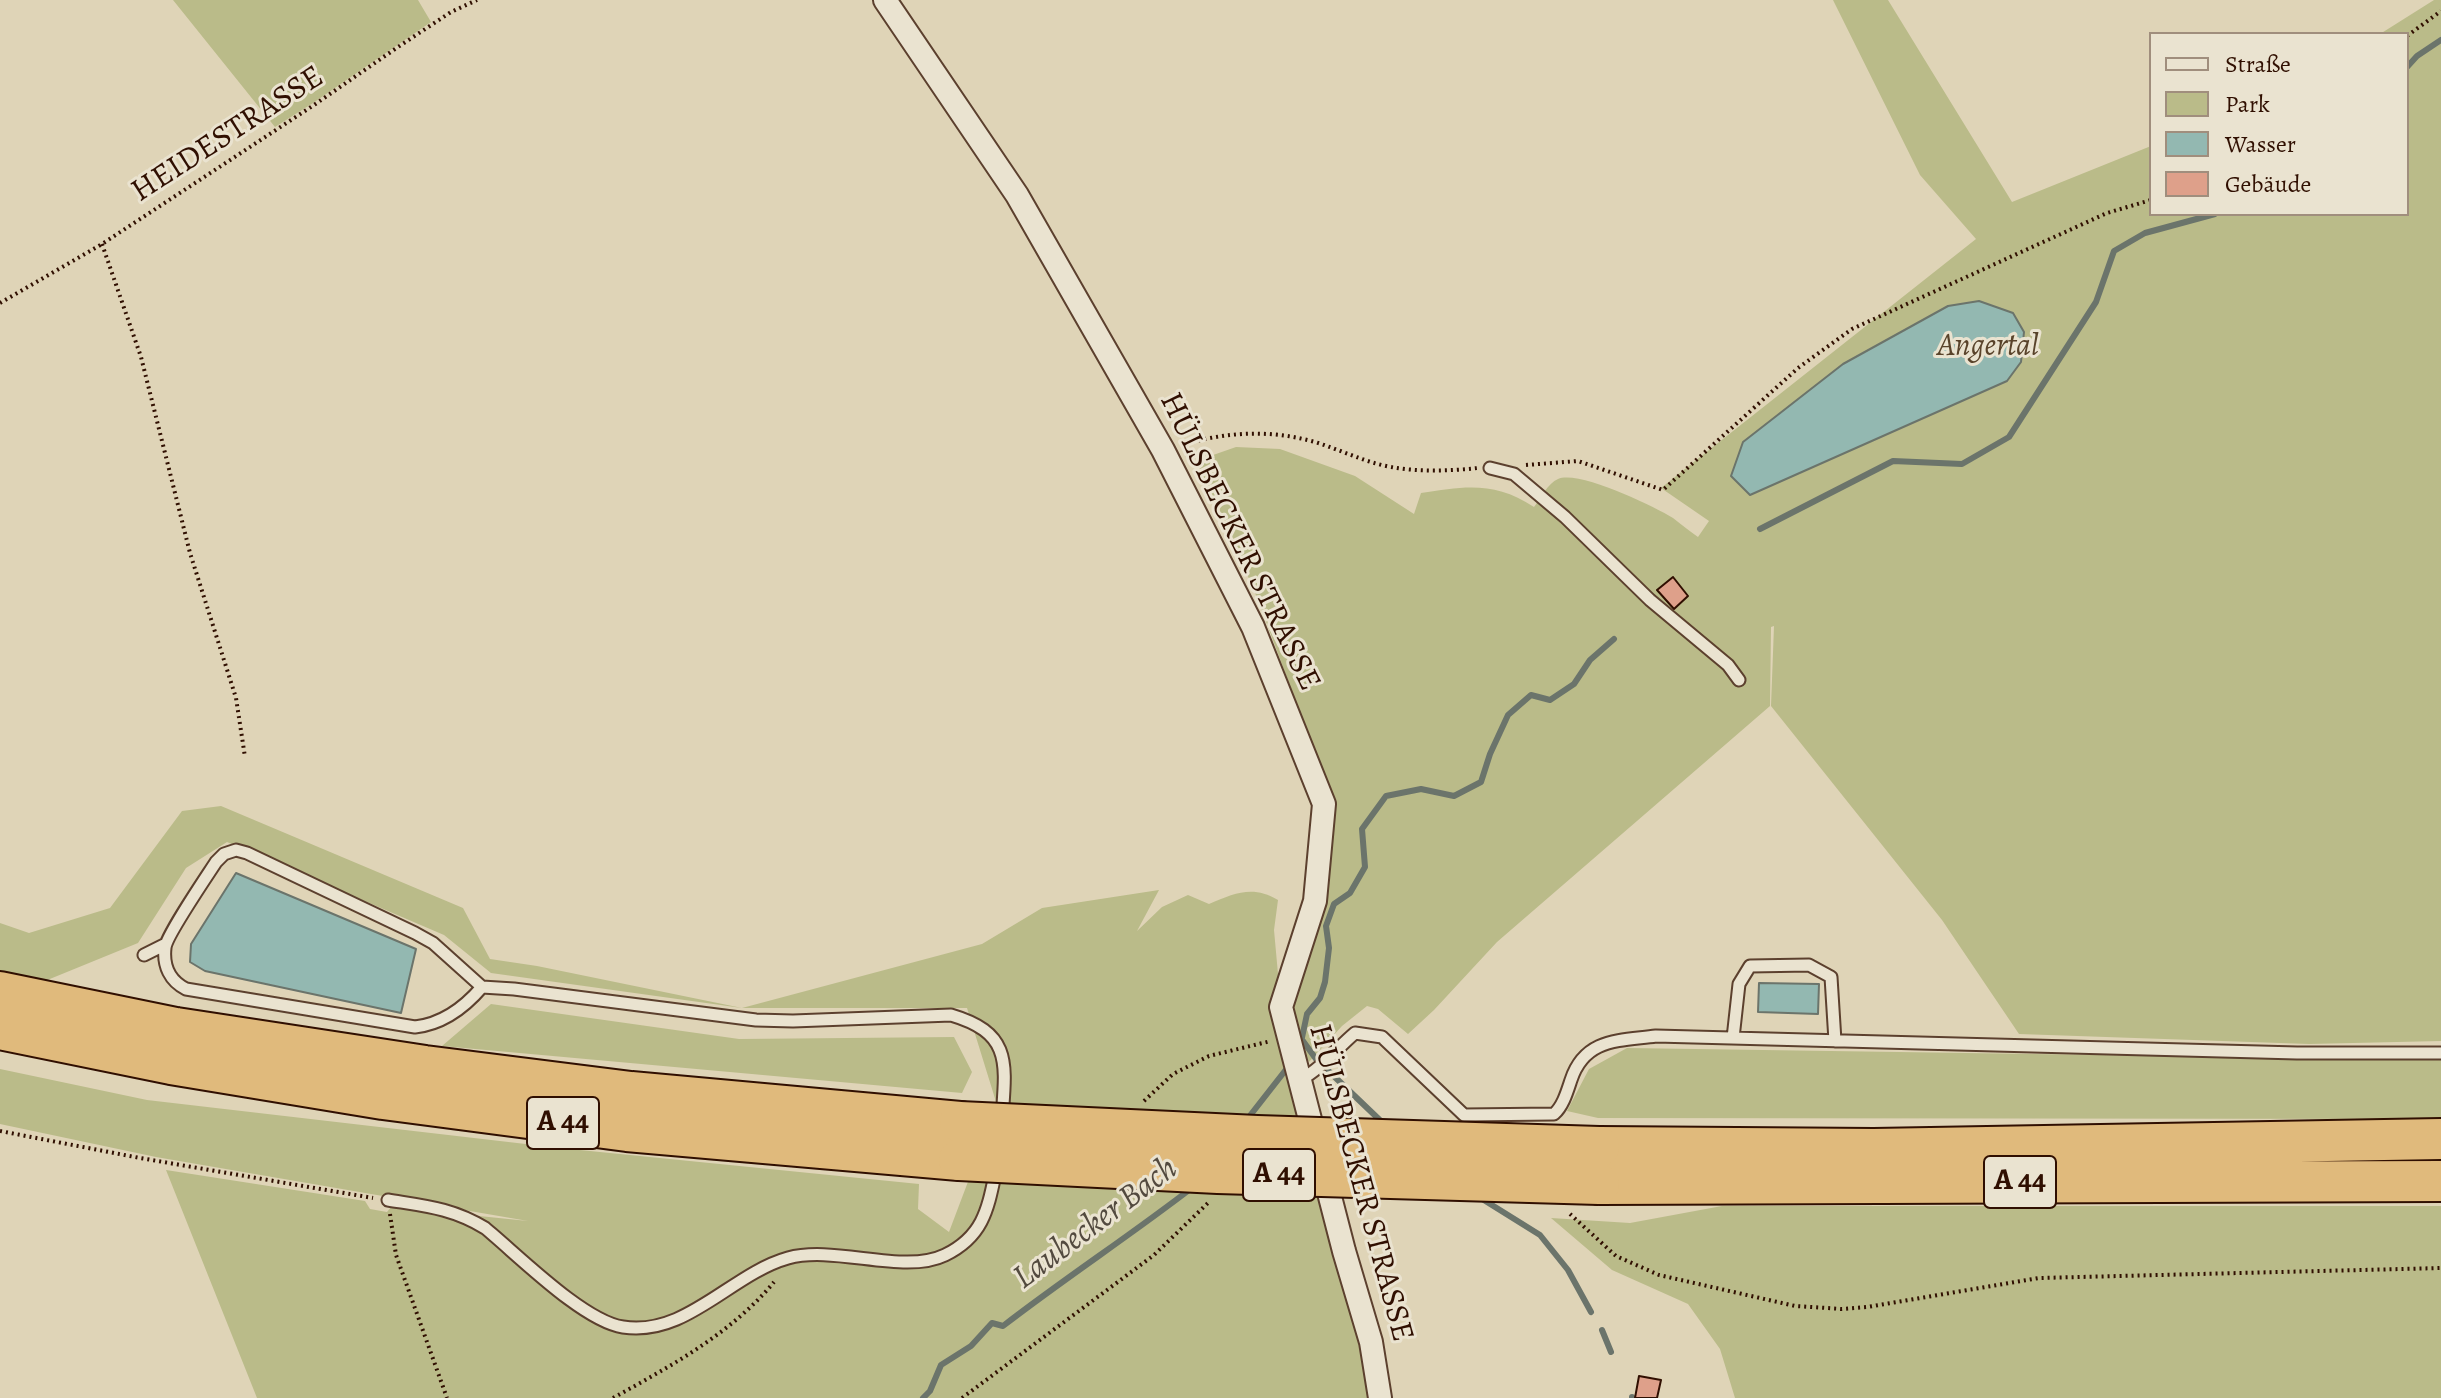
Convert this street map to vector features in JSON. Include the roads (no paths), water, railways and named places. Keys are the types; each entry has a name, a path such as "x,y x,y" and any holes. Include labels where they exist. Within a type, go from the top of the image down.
{"highway":[{"name":"A 44","path":"0,992 176,1028 960,1141"},
{"name":"A 44","path":"0,1029 171,1064 383,1099 627,1131 960,1141 1302,1137 1599,1165 2441,1181"},
{"name":"A 44","path":"1599,1165 1905,1149 2441,1139"}],"street":[{"name":"HÜLSBECKER STRASSE","path":"885,0 1017,195 1163,450 1253,627 1324,804 1315,901 1281,1007 1307,1076 1344,1251 1371,1342 1380,1398"}],"lane":[{"path":"1490,468 1514,474 1565,517 1650,600 1728,665 1739,680"},
{"path":"144,955 164,945 216,862 224,854 236,850 433,943 482,987 756,1020 951,1015 974,1022 993,1035 1005,1063 1001,1137"},
{"path":"164,945 169,975 176,984 186,989 415,1027 447,1017 482,987"},
{"path":"1733,1038 1739,984 1750,966 1809,965 1831,977 1835,1041"},
{"path":"1307,1076 1355,1033 1382,1037 1464,1115 1554,1114 1561,1105 1574,1072 1593,1048 1603,1043 1656,1036 2297,1053 2441,1053"},
{"path":"388,1200 451,1211 469,1218 581,1308 602,1321 621,1327 645,1329 686,1315 758,1270 786,1258 820,1253 923,1261 945,1255 968,1240 986,1216 1000,1152"}],"water":[{"path":"1979,301 2013,313 2024,332 2021,362 2007,381 1750,495 1731,476 1743,442 1843,364 1948,306"},
{"path":"236,873 416,949 401,1013 205,971 190,962 191,944"},
{"path":"1759,983 1819,984 1818,1014 1758,1012"}],"waterway":[{"name":"Laubecker Bach","path":"2409,65 2441,40"},
{"name":"Laubecker Bach","path":"1760,529 1893,461 1962,464 2009,437 2096,302 2114,251 2145,233 2208,216"},
{"name":"Laubecker Bach","path":"1300,1047 1307,1014 1320,998 1325,982 1329,948 1326,926 1334,904 1350,893 1365,867 1362,829 1386,796 1421,789 1454,796 1481,782 1508,715 1531,695 1550,700 1574,684 1590,660 1614,639"},
{"path":"1303,1041 1316,1059 1385,1125"},
{"name":"Laubecker Bach","path":"1245,1122 1288,1067"},
{"name":"Laubecker Bach","path":"923,1398 930,1391 941,1365 971,1346 992,1323 1003,1326 1193,1187"},
{"path":"1479,1197 1540,1235 1568,1270 1591,1312"},
{"path":"1602,1330 1611,1352"}],"park label":[{"name":"Angertal","path":"1988,347"}]}
